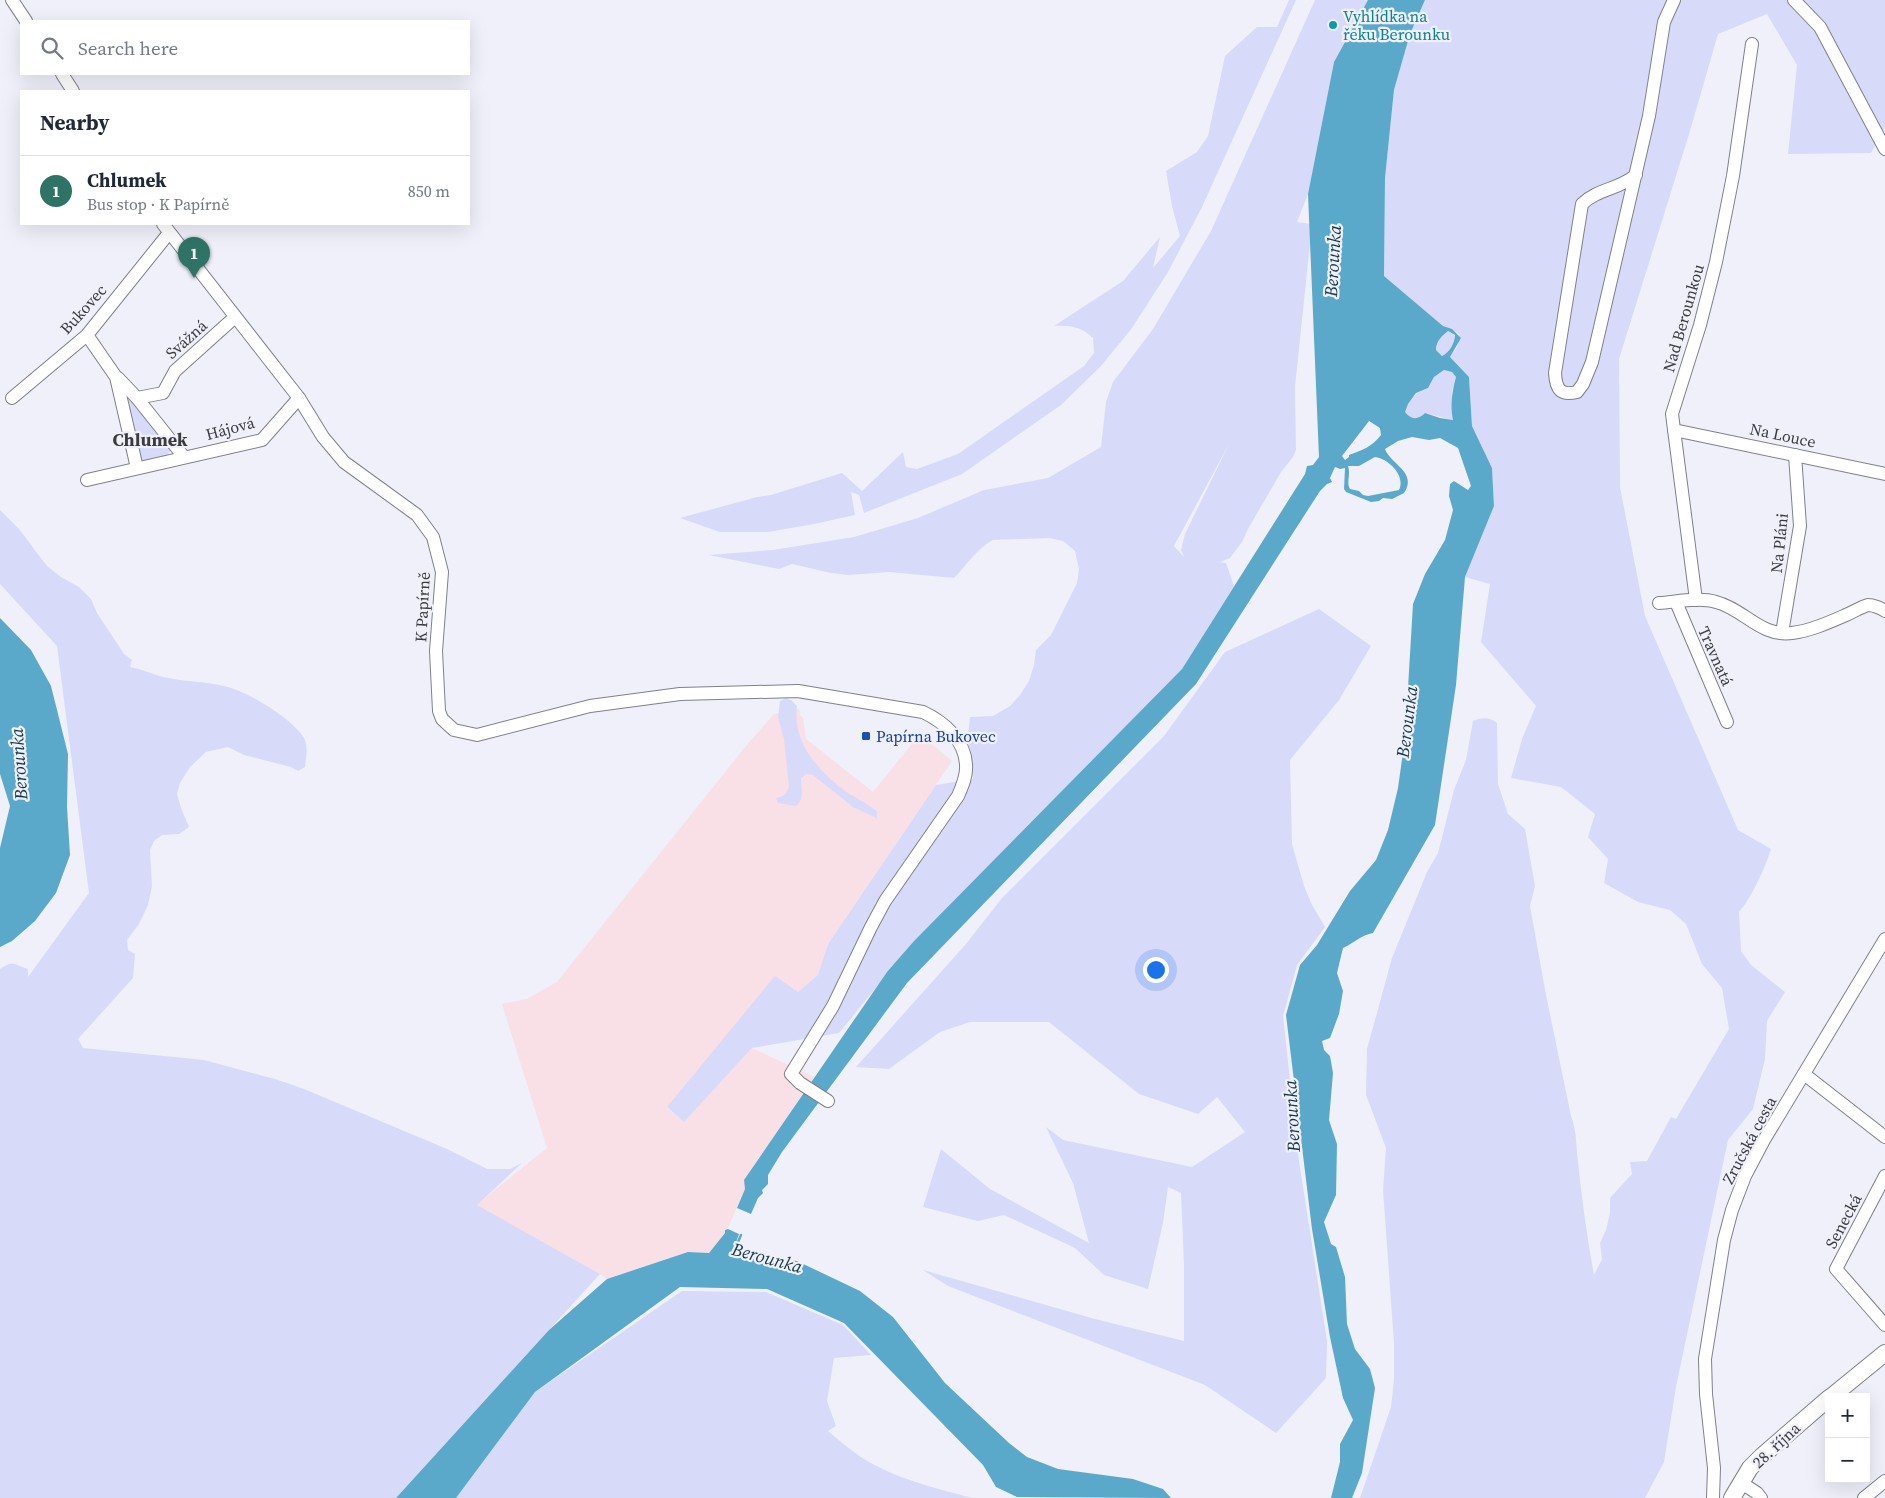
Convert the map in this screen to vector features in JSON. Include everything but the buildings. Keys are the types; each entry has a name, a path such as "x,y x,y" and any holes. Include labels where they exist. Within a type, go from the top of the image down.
{"main road":[{"name":"28. října","path":"1835,1393 1885,1353"},
{"name":"28. října","path":"1732,1498 1750,1468 1825,1401"}],"street":[{"path":"12,0 25,20"},
{"path":"1636,175 1628,181 1588,198 1582,204 1555,373 1556,385 1561,391 1569,394 1577,392 1583,384 1592,362 1636,175 1649,116 1664,22 1674,0"},
{"path":"1794,0 1820,27 1885,149"},
{"name":"Nad Berounkou","path":"1696,600 1672,414 1700,325 1716,262 1733,176 1752,44"},
{"path":"63,75 73,90"},
{"name":"K Papírně","path":"166,228 299,398 323,438 344,462 417,515 432,537 442,572 436,651 439,711 442,719 454,730 477,735 590,706 680,694 798,691 923,712 943,723 955,736 965,757 966,766 964,782 958,796 885,901 833,1006 791,1074 800,1083 828,1101"},
{"name":"Bukovec","path":"12,398 86,335 166,228"},
{"name":"Svážná","path":"137,398 163,393 174,371 236,317"},
{"path":"86,335 116,377 137,398 184,457"},
{"path":"116,377 137,468"},
{"name":"Hájová","path":"86,480 262,440 299,398"},
{"name":"Na Louce","path":"1674,430 1885,474"},
{"name":"Na Pláni","path":"1782,633 1800,526 1795,455"},
{"path":"1659,603 1696,600 1716,601 1735,610 1765,630 1782,633 1799,632 1834,620 1868,605 1882,608 1885,611"},
{"name":"Travnatá","path":"1676,602 1727,722"},
{"name":"Zručská cesta","path":"1713,1498 1714,1468 1706,1394 1705,1359 1724,1240 1732,1210 1745,1176 1764,1140 1884,944"},
{"path":"1804,1074 1885,1137"},
{"name":"Senecká","path":"1885,1176 1836,1269 1885,1325"},
{"path":"1864,1498 1885,1481"},
{"path":"1740,1482 1757,1493 1761,1498"}],"shaded area":[{"path":"1289,0 1296,0 1202,207 1168,272 1132,328 1101,366 1061,405 962,474 864,513 859,495 851,492 855,515 768,532 720,532 680,518 771,495 842,473 862,491 903,452 906,467 917,469 958,454 1084,366 1094,353 1093,338 1085,331 1065,326 1054,326 1123,281 1160,237 1153,268 1180,236 1172,206 1166,171 1197,152 1208,136 1225,56 1257,27 1277,27"},
{"path":"1315,0 1368,0 1334,62 1308,194 1297,222 1312,224 1295,387 1296,450 1281,472 1242,542 1230,558 1220,562 1226,563 1234,586 1182,669 914,941 839,1033 752,1048 684,1122 667,1107 775,976 798,992 818,975 828,944 936,785 973,779 968,737 970,717 993,716 1010,706 1020,695 1029,681 1036,650 1051,635 1077,583 1079,569 1075,551 1063,541 1050,538 993,540 977,552 954,578 889,572 849,575 792,564 779,569 709,555 773,550 854,537 918,518 984,490 1048,478 1101,447 1106,402 1113,382 1153,329 1211,231","holes":["1229,444 1185,534 1181,550 1184,557 1174,546"]},
{"path":"1425,0 1885,0 1885,128 1871,153 1788,154 1797,65 1767,14 1718,34 1619,359 1620,487 1645,616 1738,830 1771,849 1758,882 1739,912 1741,951 1751,965 1785,992 1767,1021 1765,1059 1753,1109 1728,1140 1676,1387 1664,1462 1645,1498 1360,1498 1391,1407 1394,1380 1394,1343 1383,1190 1386,1148 1366,1095 1367,1049 1392,958 1427,872 1438,853 1454,790 1466,760 1473,721 1486,718 1497,723 1498,784 1508,814 1525,829 1535,886 1530,906 1546,995 1576,1139 1583,1205 1594,1275 1602,1259 1600,1243 1606,1230 1610,1213 1610,1198 1632,1174 1630,1162 1647,1161 1671,1117 1676,1119 1729,1029 1722,988 1702,964 1686,924 1670,910 1638,902 1604,883 1608,859 1588,837 1595,814 1561,787 1511,778 1522,739 1536,706 1481,642 1490,584 1465,577 1494,506 1492,468 1472,426 1469,377 1450,357 1457,347 1459,334 1443,326 1384,276 1385,178 1394,90 1410,34"},
{"path":"1448,331 1455,336 1455,339 1453,345 1442,356 1436,350 1436,347 1440,339"},
{"path":"1444,370 1452,372 1456,377 1452,392 1453,420 1425,413 1415,418 1407,415 1404,412 1417,393 1428,388 1434,377"},
{"path":"119,384 171,448 170,452 164,457 142,462"},
{"path":"0,510 19,529 47,566 61,577 79,587 91,599 97,613 124,654 132,660 130,667 171,679 209,683 244,693 281,715 300,732 306,743 305,767 298,771 291,767 244,755 228,747 206,752 190,767 180,783 177,794 189,827 179,834 162,835 154,841 150,850 152,886 148,905 139,924 127,940 128,950 135,954 133,978 78,1039 83,1048 204,1060 275,1079 304,1089 447,1149 487,1169 510,1169 522,1163 477,1205 600,1274 396,1498 0,1498 0,969 9,964 14,964 28,969 28,977 89,893 57,646 0,584"},
{"path":"1319,609 1371,646 1339,700 1290,760 1292,844 1304,886 1312,905 1325,927 1297,965 1283,1016 1299,1161 1327,1341 1326,1378 1276,1433 1205,1385 948,1286 923,1270 1095,1319 1184,1341 1184,1265 1181,1193 1168,1187 1163,1223 1148,1289 1104,1275 1075,1248 1004,1215 978,1221 923,1207 941,1149 990,1189 1089,1243 1073,1183 1046,1127 1063,1140 1192,1167 1245,1132 1217,1097 1198,1114 1139,1094 1049,1022 970,1022 940,1032 889,1069 856,1067 966,944 1002,898 1164,736 1225,652"},
{"path":"786,698 797,706 799,732 809,754 817,765 845,791 877,812 877,818 853,807 813,775 806,774 801,778 802,797 796,806 778,803 776,798 785,795 789,786 784,739 778,717 780,701"},
{"path":"799,709 800,715 803,718 806,739 873,792 920,734 952,761 828,944 818,975 798,992 775,977 667,1108 684,1122 752,1048 814,1077 744,1180 745,1189 727,1230 709,1253 688,1252 607,1279 476,1205 547,1148 502,1004 527,999 557,982 746,746 774,714"},
{"path":"682,1291 766,1292 843,1325 871,1355 834,1358 827,1401 836,1426 828,1431 874,1465 916,1482 973,1498 456,1498 535,1392"}],"water":[{"name":"Berounka","path":"1368,0 1425,0 1410,34 1394,90 1385,178 1384,276 1443,326 1452,329 1461,338 1450,357 1469,377 1472,426 1492,468 1494,506 1465,577 1456,685 1435,825 1373,933 1361,937 1343,948 1337,973 1343,991 1339,1014 1330,1038 1322,1041 1324,1050 1330,1056 1333,1073 1329,1120 1337,1144 1336,1195 1324,1222 1331,1244 1336,1247 1345,1277 1347,1324 1355,1349 1370,1369 1375,1388 1362,1473 1352,1498 1331,1498 1340,1462 1340,1444 1353,1420 1343,1398 1330,1337 1312,1229 1286,1015 1300,965 1317,945 1350,891 1376,860 1388,830 1398,788 1405,738 1413,604 1425,574 1445,540 1453,510 1449,496 1450,484 1454,481 1468,490 1471,486 1458,448 1440,438 1429,440 1412,437 1398,441 1385,449 1408,479 1404,493 1392,499 1383,498 1379,501 1371,502 1346,492 1344,489 1345,468 1335,467 1330,478 1332,482 1320,491 1196,684 907,983 782,1152 768,1175 768,1184 762,1190 763,1193 758,1198 751,1214 737,1208 745,1189 744,1180 887,972 914,941 1182,669 1305,474 1307,466 1313,465 1319,457 1308,194 1334,62","holes":["1448,331 1455,335 1453,344 1445,355 1442,356 1436,350 1440,339","1444,370 1452,372 1456,377 1452,398 1453,420 1425,413 1415,418 1410,417 1405,412 1416,393 1428,388 1434,377","1369,421 1380,428 1381,435 1370,445 1349,455 1345,460 1342,456","1375,457 1386,461 1398,474 1401,485 1399,490 1368,496 1350,489 1348,484 1348,466 1359,466"]},
{"name":"Berounka","path":"0,618 31,650 51,686 68,754 67,807 70,855 56,893 35,921 12,941 0,947 0,848 10,806 0,774"},
{"name":"Berounka","path":"728,1229 739,1234 733,1251 797,1261 860,1291 893,1317 945,1383 1009,1443 1027,1457 1058,1469 1133,1479 1163,1489 1171,1498 1017,1497 996,1487 983,1465 844,1323 767,1289 680,1287 535,1392 456,1498 396,1498 549,1330 607,1279 688,1252 709,1253 725,1233 725,1230"}],"waterway":[{"name":"Berounka","path":"732,1249 735,1249 741,1235"}],"place":[{"name":"Vyhlídka na řeku Berounku","path":"1333,25"},
{"name":"Chlumek","path":"194,278"},
{"name":"Papírna Bukovec","path":"866,736"}],"district":[{"name":"Chlumek","path":"150,440"}]}
